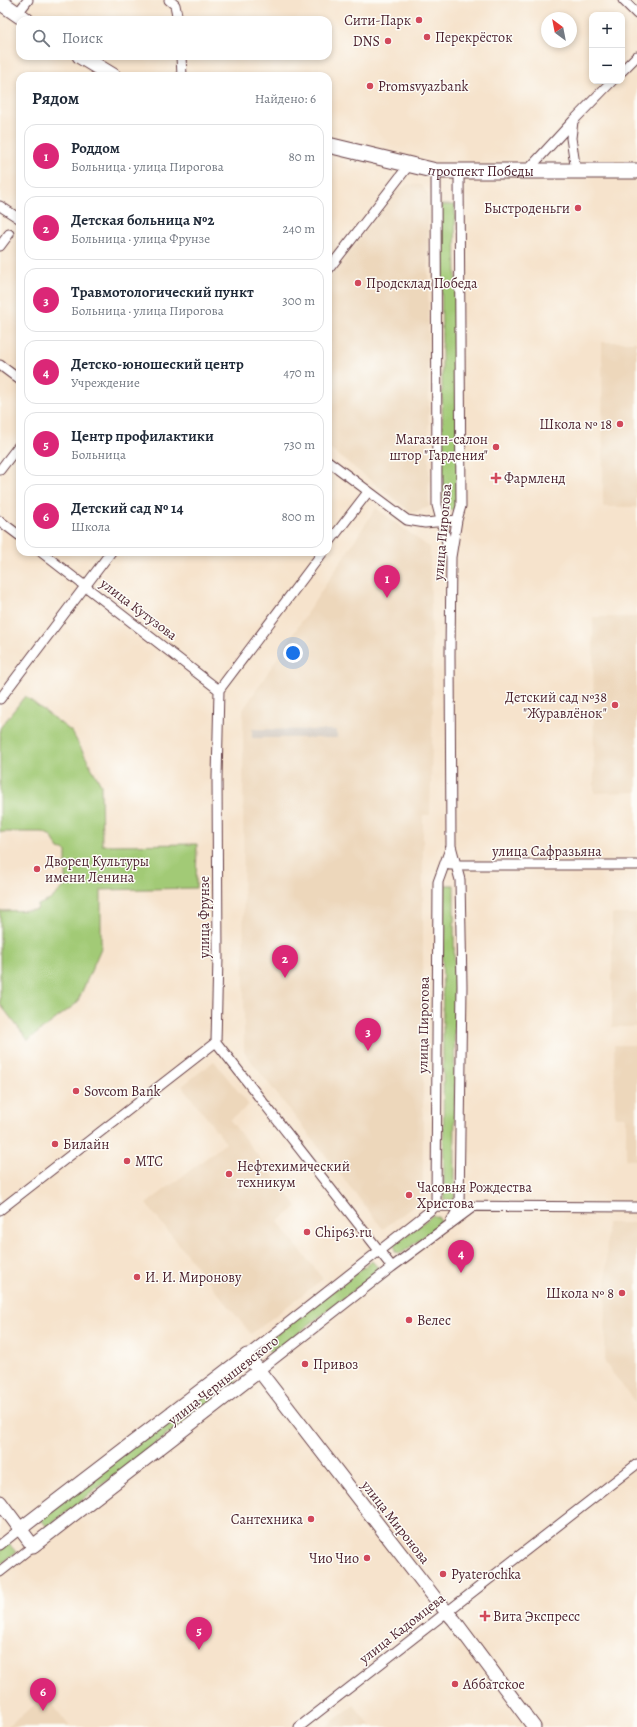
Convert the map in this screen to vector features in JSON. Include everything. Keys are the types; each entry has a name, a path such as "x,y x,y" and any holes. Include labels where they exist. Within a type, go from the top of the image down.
{"main road":[{"path":"0,2 21,16"},
{"path":"87,60 106,72"},
{"name":"проспект Победы","path":"332,146 436,171 637,171"},
{"name":"улица Миронова","path":"247,1355 534,1727"},
{"name":"улица Чернышевского","path":"20,1529 247,1355"},
{"name":"улица Чернышевского","path":"33,1546 260,1371"},
{"path":"0,1502 33,1546"}],"street":[{"path":"22,16 28,0"},
{"path":"169,0 176,5 177,16"},
{"path":"623,0 637,14"},
{"path":"625,68 637,56"},
{"path":"181,60 182,72"},
{"path":"527,171 609,84"},
{"path":"573,121 571,138 576,171"},
{"path":"332,265 409,164"},
{"name":"улица Пирогова","path":"436,171 438,505 451,557"},
{"name":"улица Пирогова","path":"459,172 462,506 457,520 451,557 451,846 460,880 462,986 459,1207"},
{"path":"0,206 16,216"},
{"path":"0,246 9,234"},
{"path":"0,365 16,377"},
{"path":"0,470 16,449"},
{"path":"332,464 408,520 425,523 457,520"},
{"path":"332,539 368,492"},
{"path":"0,521 16,533"},
{"name":"улица Кутузова","path":"46,556 219,690"},
{"path":"0,699 108,556"},
{"path":"219,690 320,556"},
{"name":"улица Фрунзе","path":"216,1042 218,957 217,778 219,690"},
{"name":"улица Пирогова","path":"436,1206 438,882 451,846"},
{"name":"улица Сафразьяна","path":"443,865 637,865"},
{"path":"0,1210 216,1042 392,1267"},
{"path":"436,1206 637,1207"},
{"name":"улица Чернышевского","path":"247,1355 436,1206"},
{"name":"улица Чернышевского","path":"260,1371 392,1267 449,1225 459,1207"},
{"path":"449,1225 473,1207"},
{"name":"улица Кадомцева","path":"298,1727 637,1464"},
{"name":"улица Чернышевского","path":"0,1545 20,1529"},
{"name":"улица Чернышевского","path":"0,1572 33,1546"}],"shaded area":[{"path":"408,184 421,185 428,194 429,507 412,513 332,450 332,276 393,194"},
{"name":"Школа № 18","path":"602,342 637,342 637,507 603,507"},
{"path":"376,508 430,548 433,710 430,815 423,815 423,1199 383,1229 244,1052 243,710"},
{"name":"Детский сад №38 \"Журавлёнок\"","path":"593,617 637,617 637,792 594,793"},
{"path":"252,729 337,730 337,738 252,738"},
{"path":"612,914 637,914 637,1027 612,1027"},
{"path":"614,1045 637,1045 637,1160 626,1160 626,1117 615,1117"},
{"name":"Нефтехимический техникум","path":"214,1061 249,1105 230,1120 297,1206 278,1222 323,1279 251,1334 146,1204 226,1143 182,1086"},
{"name":"Школа № 8","path":"607,1223 637,1223 637,1405 605,1363"},
{"path":"46,1696 70,1727 8,1727 8,1726"},
{"path":"354,1705 371,1727 325,1727"}],"green space":[{"path":"441,205 455,205 459,510 443,510"},
{"path":"25,696 72,732 101,785 102,845 197,844 196,888 101,890 101,948 77,1003 28,1040 0,1004 0,911 37,910 38,905 50,900 64,887 66,887 66,851 59,849 51,836 43,832 0,832 0,728"},
{"path":"442,885 454,885 455,1200 444,1200"},
{"path":"433,1215 439,1218 440,1224 402,1253 395,1252 394,1245"},
{"path":"372,1261 380,1270 271,1354 264,1344"},
{"path":"230,1372 237,1381 47,1527 40,1518"},
{"path":"8,1543 16,1552 0,1565 0,1550"}],"place":[{"name":"Сити-Парк","path":"419,20"},
{"name":"Перекрёсток","path":"427,37"},
{"name":"DNS","path":"388,41"},
{"name":"Promsvyazbank","path":"370,86"},
{"name":"Быстроденьги","path":"578,208"},
{"name":"Продсклад Победа","path":"358,283"},
{"name":"Школа № 18","path":"620,424"},
{"name":"Магазин-салон штор \"Гардения\"","path":"496,447"},
{"name":"Фармленд","path":"496,478"},
{"name":"Роддом","path":"387,598"},
{"name":"Детский сад №38 \"Журавлёнок\"","path":"615,705"},
{"name":"Дворец Культуры имени Ленина","path":"37,869"},
{"name":"Детская больница №2","path":"285,978"},
{"name":"Травмотологический пункт","path":"368,1051"},
{"name":"Sovcom Bank","path":"76,1091"},
{"name":"Билайн","path":"55,1144"},
{"name":"МТС","path":"127,1161"},
{"name":"Нефтехимический техникум","path":"229,1174"},
{"name":"Часовня Рождества Христова","path":"409,1195"},
{"name":"Chip63.ru","path":"307,1232"},
{"name":"Детско-юношеский центр","path":"461,1273"},
{"name":"И. И. Миронову","path":"137,1277"},
{"name":"Школа № 8","path":"622,1293"},
{"name":"Велес","path":"409,1320"},
{"name":"Привоз","path":"305,1364"},
{"name":"Сантехника","path":"311,1519"},
{"name":"Чио Чио","path":"367,1558"},
{"name":"Pyaterochka","path":"443,1574"},
{"name":"Вита Экспресс","path":"485,1616"},
{"name":"Центр профилактики","path":"199,1650"},
{"name":"Аббатское","path":"455,1684"},
{"name":"Детский сад № 14","path":"43,1711"}]}
